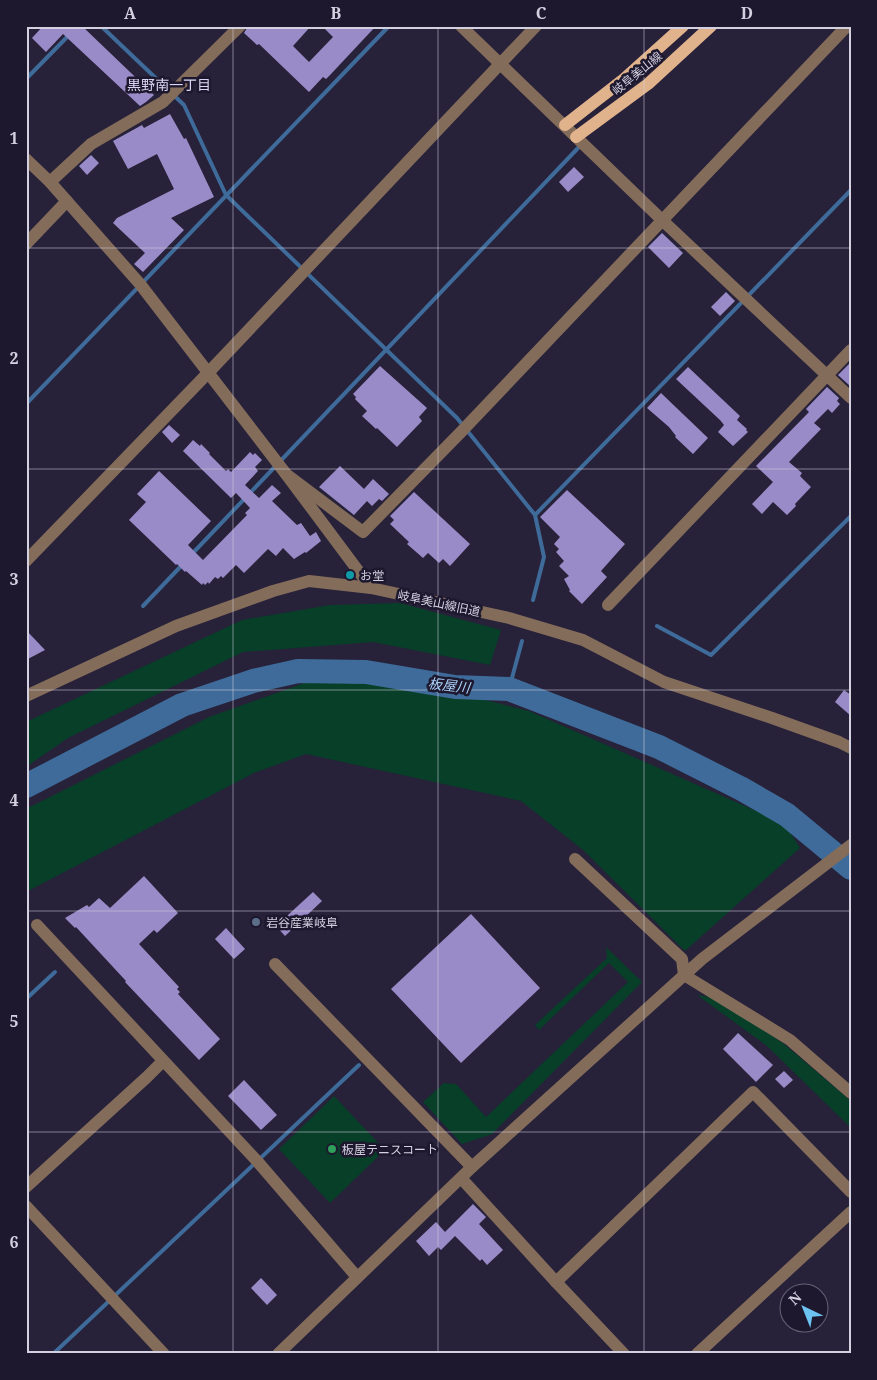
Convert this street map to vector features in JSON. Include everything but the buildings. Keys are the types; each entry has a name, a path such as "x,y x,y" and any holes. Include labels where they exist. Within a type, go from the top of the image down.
{"main road":[{"name":"岐阜美山線","path":"564,125 624,79 683,26"},
{"name":"岐阜美山線","path":"576,137 648,84 711,26"}],"street":[{"path":"50,182 91,144 163,102 240,26"},
{"path":"461,26 662,220 851,398"},
{"path":"26,561 208,374 536,26"},
{"path":"286,474 363,532 465,428 847,26"},
{"path":"26,159 50,182 140,284 371,588"},
{"path":"26,244 67,201"},
{"path":"608,605 851,350"},
{"name":"岐阜美山線旧道","path":"26,696 176,626 273,591 309,581 371,588 509,618 583,640 664,682 847,745"},
{"path":"278,1354 472,1167 702,959 851,845"},
{"path":"575,859 682,959 684,975"},
{"path":"37,925 257,1162 357,1277"},
{"path":"275,964 472,1167"},
{"path":"684,975 790,1040 851,1093"},
{"path":"26,1187 148,1077 163,1061"},
{"path":"556,1282 753,1092 851,1192"},
{"path":"461,1178 624,1354"},
{"path":"26,1206 164,1354"},
{"path":"697,1354 851,1212"}],"green space":[{"path":"400,603 501,630 490,665 373,642 243,652 68,738 26,767 26,722 242,620 330,605"},
{"path":"362,680 477,698 529,711 761,813 788,829 800,848 685,951 583,850 521,801 306,754 254,773 26,892 26,809 209,717 307,682"},
{"path":"606,947 642,982 492,1134 462,1144 423,1102 444,1083 456,1084 486,1117 628,982 609,963 539,1030 535,1025 607,958"},
{"path":"697,995 716,998 784,1044 851,1101 851,1128 767,1046"},
{"name":"板屋テニスコート","path":"334,1096 385,1150 330,1203 279,1149"}],"waterway":[{"path":"101,26 184,105 226,195 457,418 535,515 544,557 533,600"},
{"path":"26,404 389,26"},
{"path":"26,79 70,34"},
{"path":"191,555 578,148"},
{"path":"535,515 851,190"},
{"path":"657,626 711,655 851,516"},
{"path":"143,606 183,564"},
{"path":"509,689 522,641"},
{"name":"板屋川","path":"26,786 182,705 253,681 298,671 366,672 455,687 509,689 659,747 742,789 787,815 851,868"},
{"path":"26,999 55,972"},
{"path":"53,1354 359,1065"}],"place":[{"name":"お堂","path":"350,575"},
{"name":"岩谷産業岐阜","path":"256,922"},
{"name":"板屋テニスコート","path":"332,1149"}],"district":[{"name":"黒野南一丁目","path":"169,84"}]}
